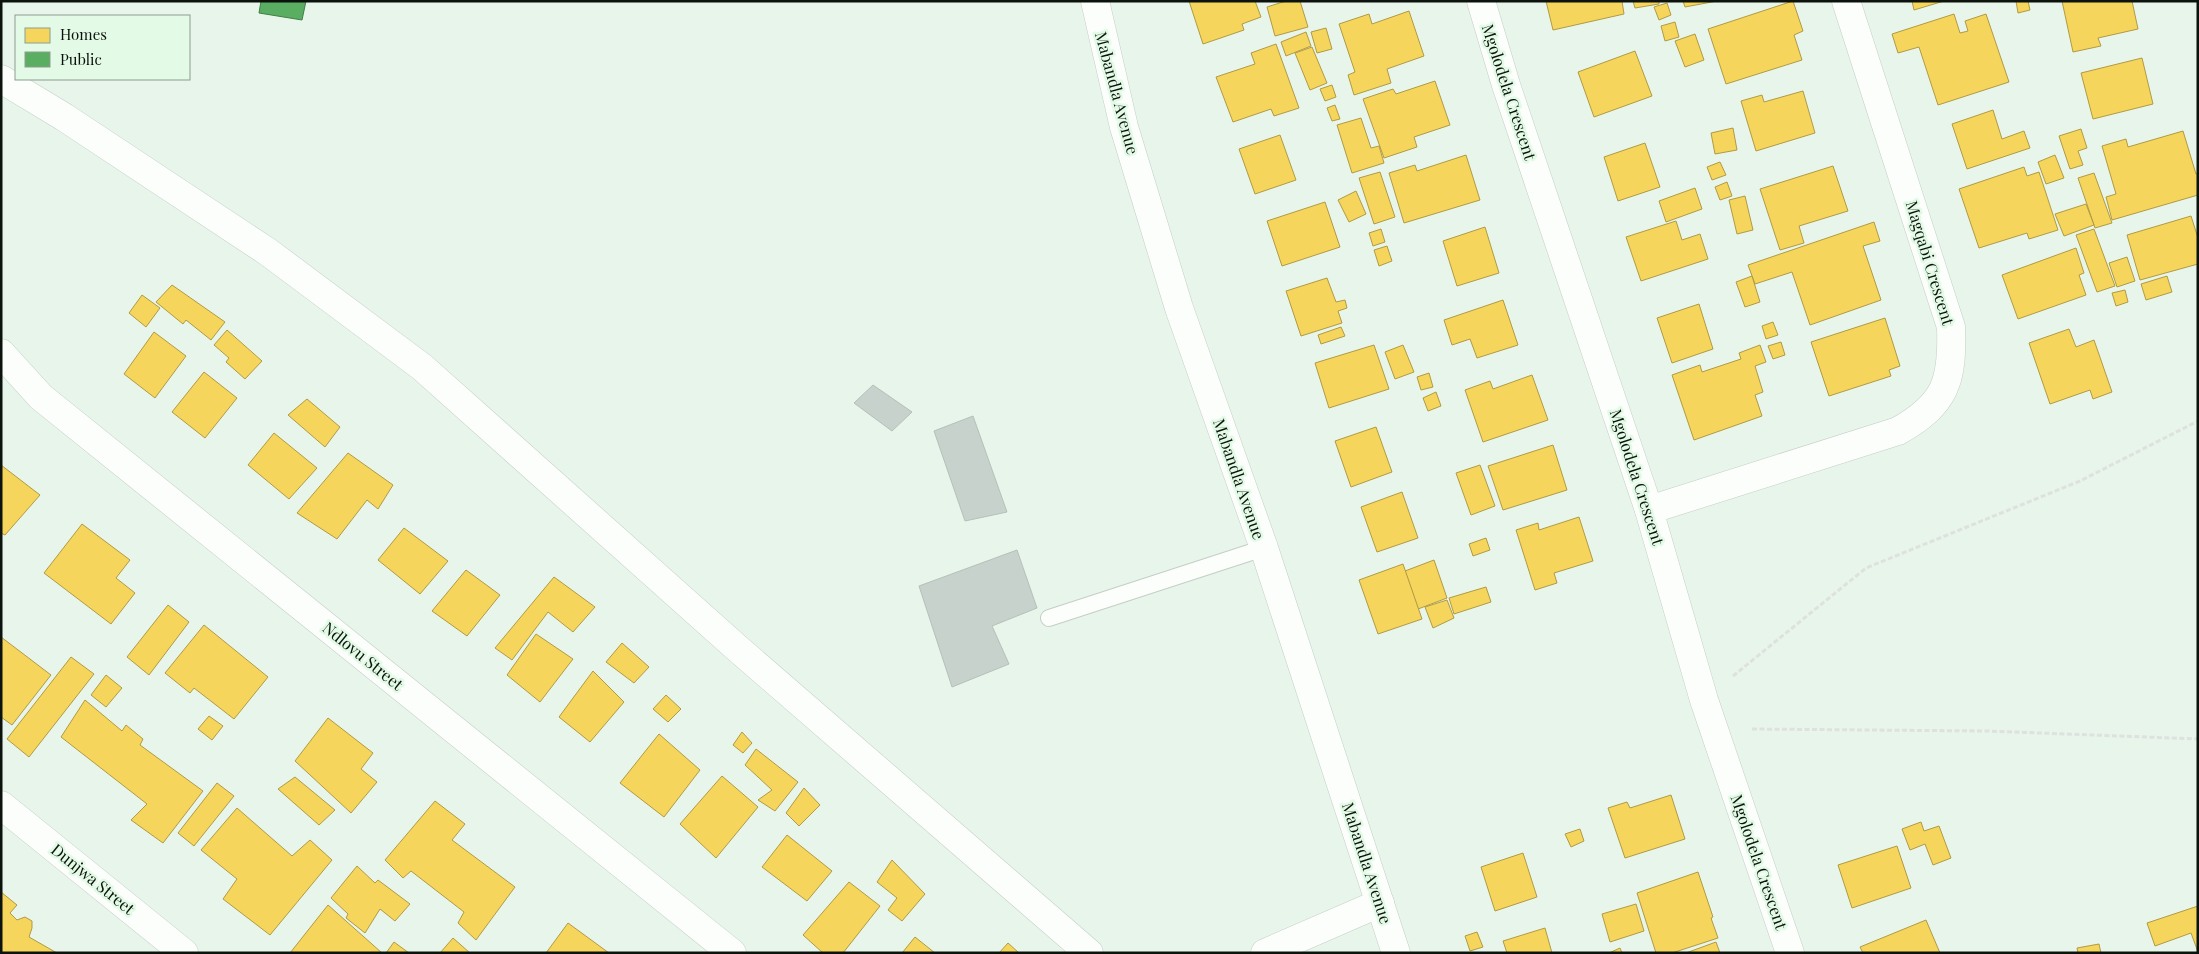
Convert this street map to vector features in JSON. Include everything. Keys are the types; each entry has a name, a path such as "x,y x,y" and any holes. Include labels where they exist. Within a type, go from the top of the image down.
{"street":[{"name":"Mabandla Avenue","path":"1094,1 1124,127 1179,308 1264,548 1396,953"},
{"name":"Mgolodela Crescent","path":"1481,1 1509,94 1649,510 1704,700 1790,953"},
{"name":"Magqabi Crescent","path":"1649,510 1898,431 1921,418 1935,402 1947,382 1952,361 1951,327 1846,1"},
{"path":"1,79 64,116 268,252 422,367 744,655 1089,953"},
{"name":"Ndlovu Street","path":"1,353 41,397 732,953"},
{"name":"Dunjwa Street","path":"1,805 184,953"},
{"path":"1265,953 1380,903"}],"lane":[{"path":"1049,618 1264,548"}],"path":[{"path":"1704,700 1866,568 2080,480 2198,421"},
{"path":"1714,729 1987,731 2172,740 2198,739"}],"building: Homes":[{"path":"1189,1 1255,1 1261,17 1242,24 1244,30 1203,44"},
{"path":"1286,1 1300,1 1308,27 1275,36 1267,7"},
{"path":"1546,1 1622,1 1624,14 1553,30"},
{"path":"1633,1 1659,1 1659,4 1635,8"},
{"path":"1683,1 1717,1 1685,7"},
{"path":"1793,1 1803,31 1794,35 1802,60 1726,84 1708,29"},
{"path":"1912,1 1944,1 1914,10"},
{"path":"2016,1 2028,1 2030,10 2018,13"},
{"path":"2062,1 2132,1 2138,29 2098,38 2101,46 2073,52"},
{"path":"1667,3 1671,15 1659,20 1654,7"},
{"path":"1409,11 1424,56 1387,69 1391,83 1354,95 1348,75 1355,72 1339,24 1369,14 1372,24"},
{"path":"1954,14 1960,33 1968,31 1965,21 1986,14 2009,82 1938,105 1919,47 1898,53 1892,34"},
{"path":"1675,22 1679,37 1665,41 1661,26"},
{"path":"1326,28 1332,49 1317,53 1311,32"},
{"path":"1306,32 1311,46 1286,56 1281,42"},
{"path":"1695,34 1704,60 1685,67 1675,41"},
{"path":"1276,44 1299,108 1274,116 1271,109 1233,122 1216,77 1255,64 1251,53"},
{"path":"1312,47 1327,83 1310,90 1295,53"},
{"path":"1635,51 1652,96 1594,117 1578,72"},
{"path":"2142,58 2153,104 2093,119 2081,73"},
{"path":"1435,81 1450,125 1414,137 1417,147 1384,158 1363,99 1393,89 1396,94"},
{"path":"1332,85 1336,97 1325,101 1320,89"},
{"path":"1803,91 1815,133 1756,151 1741,101 1762,95 1764,102"},
{"path":"1335,105 1340,119 1332,121 1327,108"},
{"path":"1993,110 2002,139 2024,131 2030,148 1967,169 1952,124"},
{"path":"1361,118 1371,148 1379,146 1384,163 1352,173 1337,125"},
{"path":"1733,128 1737,150 1715,154 1711,133"},
{"path":"2081,129 2087,148 2078,151 2083,165 2070,169 2059,136"},
{"path":"2183,131 2196,174 2198,173 2198,195 2112,220 2106,197 2116,194 2102,146 2126,139 2128,147"},
{"path":"1280,135 1296,180 1255,194 1239,149"},
{"path":"1645,143 1660,187 1618,201 1604,157"},
{"path":"1466,155 1480,200 1404,223 1389,173 1415,165 1417,171"},
{"path":"2055,155 2064,178 2046,184 2038,162"},
{"path":"1720,162 1726,175 1712,180 1707,167"},
{"path":"1833,166 1848,211 1799,226 1804,243 1780,250 1760,189"},
{"path":"2024,167 2027,176 2039,172 2058,230 2029,239 2027,233 1979,248 1959,189"},
{"path":"1380,172 1395,217 1374,224 1359,178"},
{"path":"2094,173 2112,223 2095,228 2078,178"},
{"path":"1727,182 1732,196 1720,200 1715,187"},
{"path":"1695,188 1702,209 1666,222 1659,201"},
{"path":"1356,191 1366,214 1349,222 1338,200"},
{"path":"1745,196 1753,230 1737,234 1729,200"},
{"path":"1325,202 1340,247 1282,266 1267,221"},
{"path":"2086,204 2094,225 2064,236 2055,214"},
{"path":"2191,216 2198,238 2198,264 2140,280 2127,235"},
{"path":"1676,221 1682,240 1700,234 1708,259 1641,281 1626,237"},
{"path":"1874,222 1880,241 1863,246 1881,300 1810,325 1792,272 1755,284 1748,265"},
{"path":"1485,227 1499,273 1457,286 1443,241"},
{"path":"1381,229 1385,242 1373,246 1369,233"},
{"path":"2094,229 2115,286 2097,292 2076,235"},
{"path":"1387,246 1392,261 1379,266 1374,250"},
{"path":"2076,248 2084,273 2079,275 2086,295 2018,319 2002,275"},
{"path":"2127,257 2135,281 2117,287 2109,263"},
{"path":"1752,276 1760,302 1745,307 1736,282"},
{"path":"2167,276 2172,292 2146,300 2141,284"},
{"path":"1327,278 1336,302 1345,300 1347,308 1338,311 1342,323 1301,336 1286,291"},
{"path":"172,285 225,322 211,340 186,320 183,324 156,302"},
{"path":"2125,290 2128,302 2116,306 2112,293"},
{"path":"142,295 160,308 146,327 129,313"},
{"path":"1503,300 1518,345 1477,358 1470,339 1452,345 1444,320"},
{"path":"1699,304 1713,349 1672,363 1657,318"},
{"path":"1885,318 1900,366 1889,370 1891,376 1829,396 1811,342"},
{"path":"1773,322 1778,335 1766,339 1762,326"},
{"path":"1341,327 1345,336 1321,344 1318,335"},
{"path":"2069,329 2076,347 2094,340 2112,392 2093,399 2090,390 2050,404 2029,343"},
{"path":"227,330 262,361 245,379 226,362 229,358 214,345"},
{"path":"154,332 186,356 155,398 124,374"},
{"path":"1781,342 1785,355 1773,359 1768,346"},
{"path":"1374,345 1389,389 1329,408 1315,363"},
{"path":"1403,345 1414,372 1395,379 1385,352"},
{"path":"1760,345 1766,362 1755,366 1763,392 1755,395 1762,416 1694,440 1672,375 1700,365 1702,372 1741,359 1739,353"},
{"path":"204,372 237,398 205,438 172,412"},
{"path":"1429,373 1433,387 1421,390 1417,377"},
{"path":"1532,375 1548,420 1483,442 1465,390 1490,381 1493,389"},
{"path":"1436,392 1441,406 1428,411 1423,398"},
{"path":"307,399 340,427 325,447 288,415"},
{"path":"1376,427 1392,472 1351,487 1335,441"},
{"path":"274,433 317,468 289,499 248,465"},
{"path":"1553,445 1567,490 1503,510 1488,466"},
{"path":"348,453 393,485 378,509 367,500 337,539 297,513"},
{"path":"1,465 40,495 5,535 1,533"},
{"path":"1480,465 1495,506 1471,515 1456,473"},
{"path":"1402,492 1418,538 1377,552 1361,507"},
{"path":"1579,517 1593,561 1554,573 1557,583 1535,590 1516,530 1538,523 1539,530"},
{"path":"82,524 130,560 116,578 135,593 111,624 44,573"},
{"path":"404,528 448,561 420,594 378,560"},
{"path":"1486,538 1490,550 1473,556 1469,544"},
{"path":"1434,560 1447,598 1418,609 1405,571"},
{"path":"1403,564 1422,619 1378,634 1359,580"},
{"path":"466,570 500,595 467,636 432,611"},
{"path":"554,577 595,607 573,632 548,612 512,660 495,648"},
{"path":"1486,587 1491,602 1454,614 1449,598"},
{"path":"1447,600 1454,618 1433,628 1425,607"},
{"path":"168,605 189,622 149,675 127,657"},
{"path":"204,625 268,677 234,719 194,688 190,693 165,673"},
{"path":"536,634 573,659 540,702 507,675"},
{"path":"1,637 51,675 12,725 1,717"},
{"path":"622,643 649,667 634,683 606,662"},
{"path":"71,657 94,674 29,757 7,739"},
{"path":"593,671 624,702 590,742 559,717"},
{"path":"106,675 122,688 106,707 91,695"},
{"path":"666,695 681,709 668,722 653,709"},
{"path":"85,700 122,731 126,725 143,739 140,745 203,791 163,843 131,820 147,804 61,737"},
{"path":"209,716 223,726 212,740 198,729"},
{"path":"328,718 373,753 361,769 377,782 351,813 295,761"},
{"path":"742,732 752,743 743,753 733,745"},
{"path":"659,734 700,770 664,817 620,783"},
{"path":"756,749 798,782 775,811 758,800 772,790 745,765"},
{"path":"722,776 758,807 716,858 680,824"},
{"path":"295,777 335,810 319,825 278,789"},
{"path":"217,783 234,796 194,846 178,833"},
{"path":"804,788 820,805 799,826 786,813"},
{"path":"1671,795 1685,839 1625,858 1608,808 1627,802 1630,808"},
{"path":"435,801 465,824 452,840 515,887 476,940 458,923 464,912 411,871 403,878 385,860"},
{"path":"237,808 292,856 310,840 332,860 270,935 223,899 237,879 201,850"},
{"path":"1921,822 1924,831 1939,826 1951,858 1933,865 1925,844 1910,850 1902,829"},
{"path":"1580,829 1584,841 1571,847 1565,834"},
{"path":"787,835 832,871 807,901 762,867"},
{"path":"1897,846 1911,888 1852,908 1838,865"},
{"path":"1523,853 1537,897 1495,911 1481,867"},
{"path":"892,860 925,894 902,921 888,910 897,898 877,882"},
{"path":"357,866 375,883 378,880 410,904 395,921 380,909 365,933 346,918 348,914 331,898"},
{"path":"1698,872 1718,938 1672,953 1656,953 1637,893"},
{"path":"849,882 880,906 843,953 823,953 803,935"},
{"path":"1,892 17,905 10,913 17,920 25,917 32,921 29,937 57,953 1,953"},
{"path":"1636,904 1644,931 1610,942 1602,914"},
{"path":"328,905 382,953 290,953"},
{"path":"2198,906 2198,952 2191,933 2155,946 2147,923"},
{"path":"1926,920 1940,953 1863,953 1860,947"},
{"path":"568,923 609,953 546,953"},
{"path":"1545,928 1552,953 1507,953 1503,941"},
{"path":"1477,932 1483,947 1470,951 1465,936"},
{"path":"915,937 935,953 902,953"},
{"path":"453,938 470,953 440,953"},
{"path":"394,942 409,953 386,953"},
{"path":"1716,942 1720,953 1686,953"},
{"path":"1008,943 1019,953 999,953"},
{"path":"2099,944 2101,953 2078,953 2077,948"},
{"path":"1620,948 1622,953 1609,953"}],"building: Public":[{"path":"261,1 306,1 302,20 259,13"}],"building: Other":[{"path":"873,385 912,412 892,431 854,403"},
{"path":"973,416 1007,512 965,521 934,431"},
{"path":"1017,550 1037,608 992,626 1009,664 952,687 919,586"}]}
